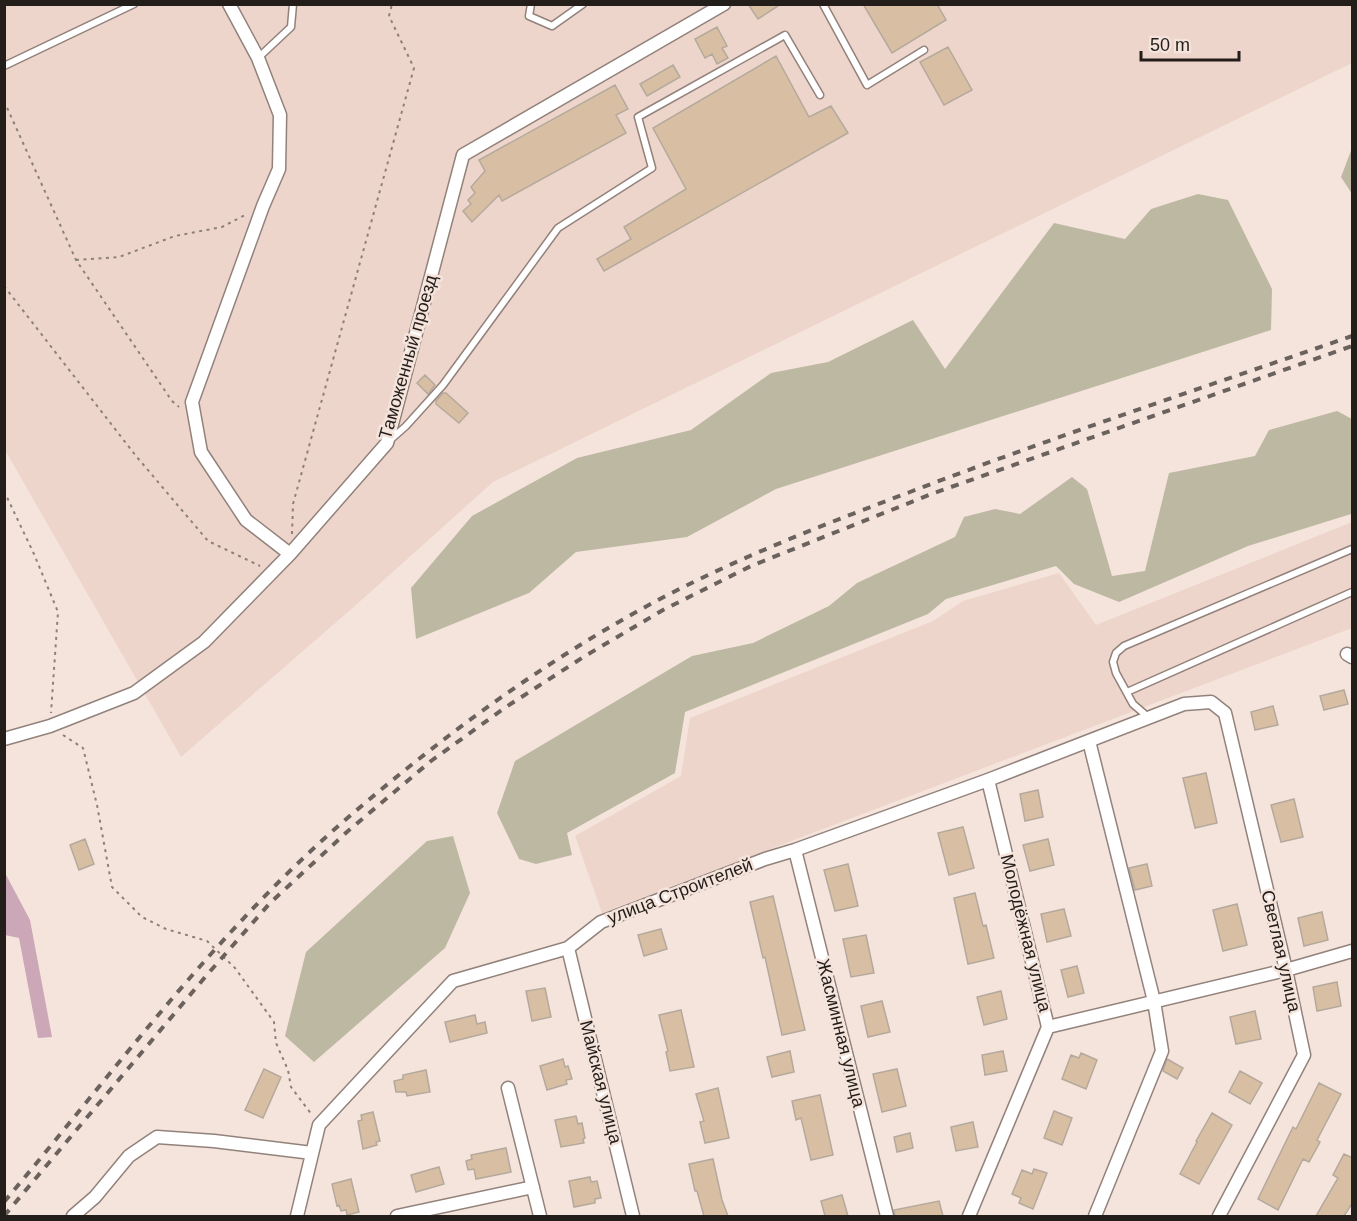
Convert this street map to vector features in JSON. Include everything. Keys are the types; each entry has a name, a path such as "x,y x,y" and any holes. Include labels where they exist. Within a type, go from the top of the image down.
{"street":[{"path":"229,4 258,58 280,115 279,169 263,206 192,402 201,452 246,520 290,554"},
{"name":"Таможенный проезд","path":"4,739 50,726 134,693 204,642 290,554 387,443 463,155 724,4"},
{"name":"Светлая улица","path":"1184,704 1211,702 1226,713 1304,1055 1219,1216"},
{"name":"улица Строителей","path":"297,1216 319,1125 453,981 568,948 601,922 765,859 988,780 1184,704"},
{"path":"1089,741 1154,1001 1162,1052 1095,1216"},
{"name":"Молодёжная улица","path":"969,1216 1048,1027 988,780"},
{"name":"Жасминная улица","path":"795,850 887,1216"},
{"name":"Майская улица","path":"568,948 633,1216"},
{"path":"1048,1027 1286,970 1353,951"},
{"path":"508,1088 540,1216"},
{"path":"73,1216 95,1197 129,1156 157,1137 214,1141 312,1153"},
{"path":"397,1216 533,1187"}],"lane":[{"path":"4,66 134,4"},
{"path":"258,58 291,27 293,4"},
{"path":"531,4 529,16 552,26 582,4"},
{"path":"823,4 867,84 924,50"},
{"path":"387,443 406,426 443,385 558,228 652,168 638,117 785,36 820,95"},
{"path":"1149,718 1133,704 1116,673 1113,662 1116,653 1124,646 1353,549"},
{"path":"1127,692 1353,592"}],"path":[{"path":"290,554 293,504 414,68 389,16 392,4"},
{"path":"4,101 76,260 172,401 180,408"},
{"path":"76,260 118,256 175,236 222,227 263,206"},
{"path":"4,286 136,456 207,541 272,572"},
{"path":"4,491 58,612 50,726 83,748 97,805 112,887 142,917 165,929 207,941 235,968 274,1022 276,1043 288,1070 291,1087 319,1125"}],"shaded area":[{"path":"1352,4 1352,63 493,482 181,757 5,450 4,5"},
{"path":"1352,148 1352,194 1341,177"},
{"path":"1198,194 1228,200 1272,289 1271,330 776,489 687,537 576,552 529,593 416,639 411,588 472,516 577,458 691,430 771,373 828,362 913,320 945,369 1054,223 1125,239 1151,209"},
{"path":"1337,411 1352,419 1351,514 1248,546 1119,602 1074,584 1056,566 946,599 928,614 685,712 675,773 567,833 572,855 536,864 519,859 497,813 515,761 692,656 753,643 829,606 857,583 955,537 964,517 995,509 1020,514 1072,477 1087,489 1112,576 1145,571 1169,473 1255,456 1269,430"},
{"path":"1352,522 1352,628 602,913 575,836 681,776 690,718 933,621 963,601 1059,573 1096,625"},
{"path":"453,836 470,893 445,948 314,1062 285,1036 306,952 427,841"},
{"path":"4,871 30,920 52,1037 38,1038 19,938 5,935"}],"building":[{"path":"748,4 781,4 758,19"},
{"path":"863,4 937,4 946,20 892,53"},
{"path":"717,27 727,46 722,48 728,58 717,64 712,54 705,58 695,39"},
{"path":"948,47 972,90 944,105 920,62"},
{"path":"776,56 809,117 831,106 848,133 604,271 597,259 631,239 624,227 686,189 653,128"},
{"path":"673,65 680,77 647,96 640,84"},
{"path":"615,85 628,109 616,115 626,133 502,201 499,195 472,222 463,211 471,204 468,200 475,193 471,187 485,171 479,160"},
{"path":"425,375 435,385 428,394 417,383"},
{"path":"443,393 446,393 468,413 459,423 436,404"},
{"path":"1344,690 1348,704 1324,710 1320,696"},
{"path":"1273,706 1278,725 1255,730 1251,712"},
{"path":"1206,773 1217,823 1195,828 1183,778"},
{"path":"1038,790 1043,817 1025,821 1020,794"},
{"path":"1294,799 1303,837 1281,842 1271,805"},
{"path":"963,827 974,868 949,875 938,833"},
{"path":"85,839 94,864 79,870 70,845"},
{"path":"1048,839 1054,865 1030,871 1023,845"},
{"path":"848,864 858,906 835,911 824,870"},
{"path":"1147,864 1152,886 1135,890 1129,868"},
{"path":"975,893 994,958 968,964 954,898"},
{"path":"773,896 805,1030 782,1035 750,902"},
{"path":"1237,904 1247,945 1223,951 1213,910"},
{"path":"1064,909 1071,936 1047,942 1041,914"},
{"path":"1322,912 1328,940 1304,946 1298,918"},
{"path":"661,929 667,949 644,956 638,935"},
{"path":"866,935 874,973 851,977 843,939"},
{"path":"1077,966 1084,993 1068,997 1061,970"},
{"path":"1337,982 1341,1006 1317,1011 1313,987"},
{"path":"545,988 551,1017 532,1021 526,991"},
{"path":"1001,991 1007,1019 984,1025 977,997"},
{"path":"882,1001 890,1032 868,1037 861,1006"},
{"path":"681,1010 694,1067 670,1071 666,1052 668,1051 659,1015"},
{"path":"1255,1011 1261,1039 1236,1044 1230,1017"},
{"path":"475,1015 477,1024 485,1022 487,1033 450,1042 445,1022"},
{"path":"790,1051 794,1072 772,1077 767,1057"},
{"path":"1003,1051 1007,1071 985,1075 982,1055"},
{"path":"1081,1053 1097,1060 1086,1089 1062,1079 1071,1055 1079,1058"},
{"path":"563,1059 572,1079 566,1080 567,1084 547,1090 540,1066"},
{"path":"1167,1059 1183,1068 1177,1079 1163,1071"},
{"path":"264,1069 281,1077 263,1118 245,1110"},
{"path":"897,1069 906,1106 882,1112 873,1074"},
{"path":"426,1070 430,1092 407,1096 406,1092 396,1092 394,1081 403,1079 403,1075"},
{"path":"1240,1071 1262,1083 1250,1104 1229,1092"},
{"path":"1319,1083 1341,1094 1317,1140 1320,1142 1309,1162 1303,1159 1278,1210 1258,1199 1293,1127 1296,1129"},
{"path":"718,1088 729,1138 705,1143 700,1122 704,1121 696,1094"},
{"path":"820,1095 833,1155 811,1160 801,1118 796,1120 792,1101"},
{"path":"1054,1111 1072,1118 1062,1145 1044,1138"},
{"path":"373,1112 380,1141 376,1142 377,1145 363,1149 358,1121 362,1120 361,1115"},
{"path":"1212,1113 1232,1125 1199,1184 1180,1174"},
{"path":"576,1116 578,1124 582,1123 584,1143 561,1147 555,1120"},
{"path":"973,1122 978,1147 956,1151 951,1127"},
{"path":"910,1133 913,1148 897,1152 894,1137"},
{"path":"506,1148 511,1172 476,1179 474,1169 468,1170 466,1161 472,1159 471,1155"},
{"path":"1344,1154 1353,1158 1353,1202 1344,1216 1316,1216 1338,1178 1333,1175"},
{"path":"713,1159 728,1216 704,1216 697,1191 695,1191 689,1164"},
{"path":"439,1167 444,1184 416,1192 411,1175"},
{"path":"1034,1169 1047,1173 1033,1209 1019,1203 1021,1198 1012,1194 1022,1170 1032,1174"},
{"path":"590,1177 591,1182 597,1181 601,1198 595,1199 595,1203 574,1207 569,1181"},
{"path":"351,1179 359,1212 347,1215 346,1210 341,1211 339,1205 337,1206 332,1184"},
{"path":"842,1195 848,1216 825,1216 821,1201"},
{"path":"939,1201 943,1216 895,1216 894,1210"}],"railway":[{"path":"4,1202 209,956 297,864 418,759 536,673 660,599 752,555 1020,451 1352,336"},
{"path":"4,1216 270,903 348,831 431,761 506,707 585,656 663,610 751,566 934,493 1352,346"}]}
